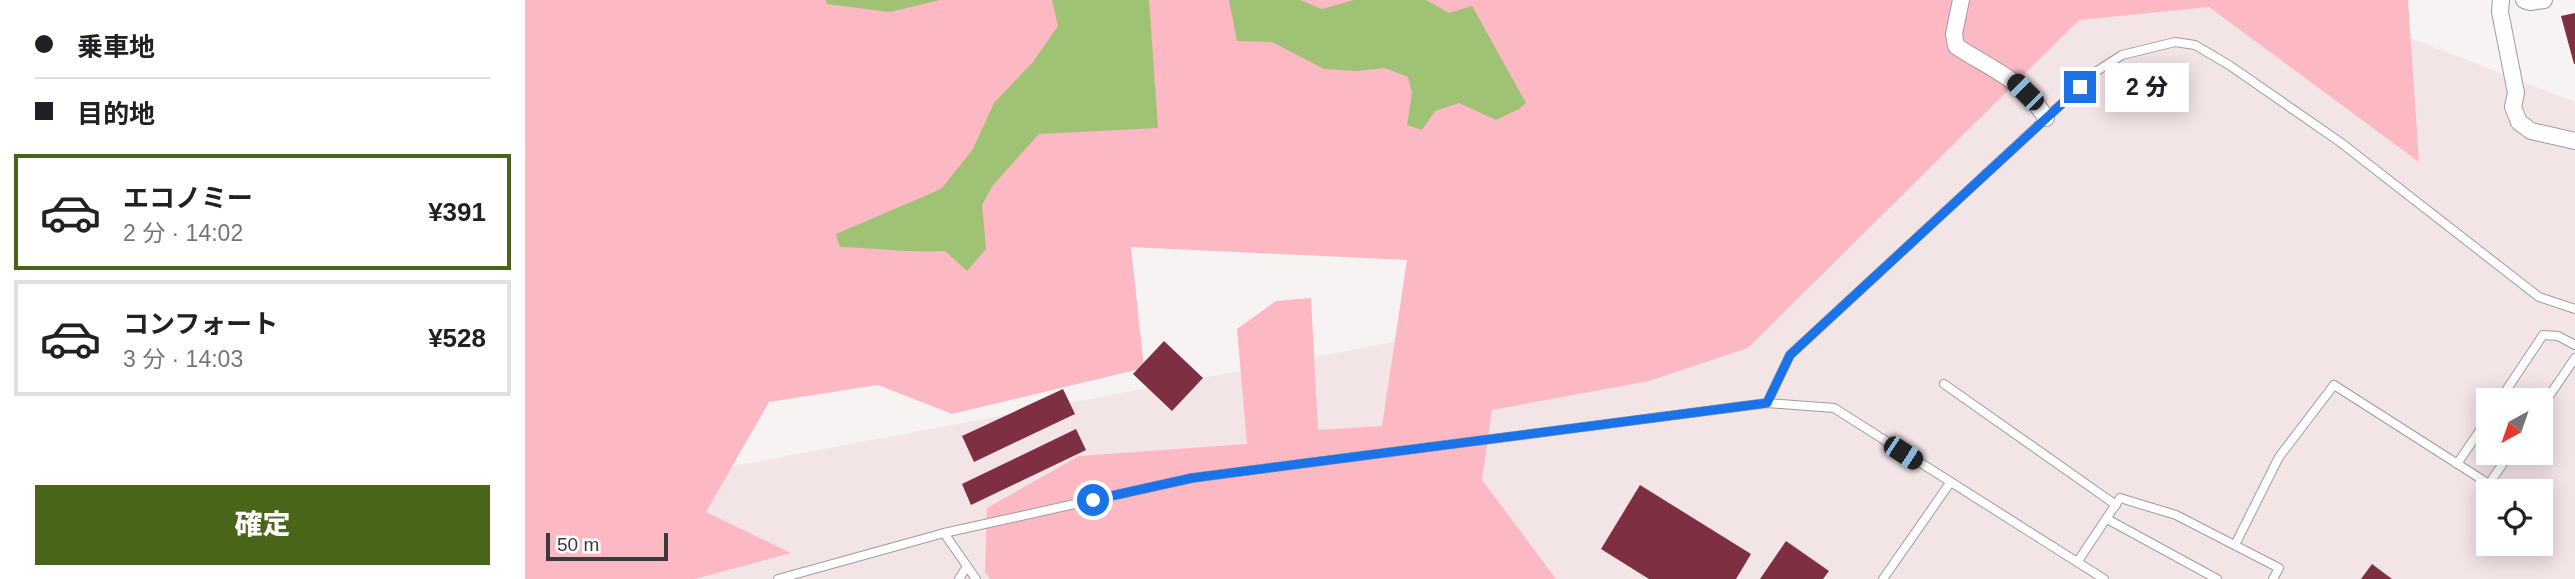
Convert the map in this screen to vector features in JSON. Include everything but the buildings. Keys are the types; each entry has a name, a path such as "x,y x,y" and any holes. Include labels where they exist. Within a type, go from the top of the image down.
{"street":[{"path":"1961,0 1954,34 1956,46 2013,80 2037,104 2046,118"},
{"path":"2501,0 2500,12 2516,93 2513,107 2519,122 2531,131 2575,141"},
{"path":"2524,0 2544,0"}],"lane":[{"path":"1767,403 1790,355 2097,71 2122,55 2175,42 2195,45 2229,65 2340,142 2539,297 2575,309"},
{"path":"2508,388 2543,335 2558,336 2575,345"},
{"path":"2553,390 2575,358"},
{"path":"1944,384 2116,505"},
{"path":"2235,545 2279,457 2334,385 2489,484 2501,466"},
{"path":"778,579 944,533 1192,478 1767,403 1834,408 2104,579"},
{"path":"2457,464 2476,436"},
{"path":"1883,579 1950,483"},
{"path":"2078,561 2120,498 2176,515 2279,568 2273,579"},
{"path":"2107,519 2217,579"},
{"path":"944,533 976,579"},
{"path":"960,579 967,566"}],"shaded area":[{"path":"525,0 2408,0 2419,162 2209,7 2079,20 1748,348 1649,381 1492,410 1482,480 1556,579 990,579 985,572 987,508 1079,456 1247,444 1237,329 1276,301 1311,298 1318,430 1382,426 1407,260 1131,247 1144,368 952,414 878,385 769,402 706,512 791,553 695,579 525,579"},
{"path":"826,0 940,0 890,12 827,4"},
{"path":"1052,0 1149,0 1158,128 1039,134 993,185 982,205 986,249 967,271 945,251 840,247 836,234 941,189 973,149 994,103 1033,62 1058,26"},
{"path":"1229,0 1300,0 1322,9 1354,0 1426,0 1449,13 1472,6 1526,103 1496,120 1459,103 1435,111 1422,130 1407,125 1412,93 1408,77 1385,68 1356,71 1324,69 1272,42 1237,41"},
{"path":"2036,0 2313,0 2575,102 2575,579 525,579 525,505 1687,287"}],"route":[{"path":"1093,500 1192,478 1767,403 1790,355 2080,87"}]}
